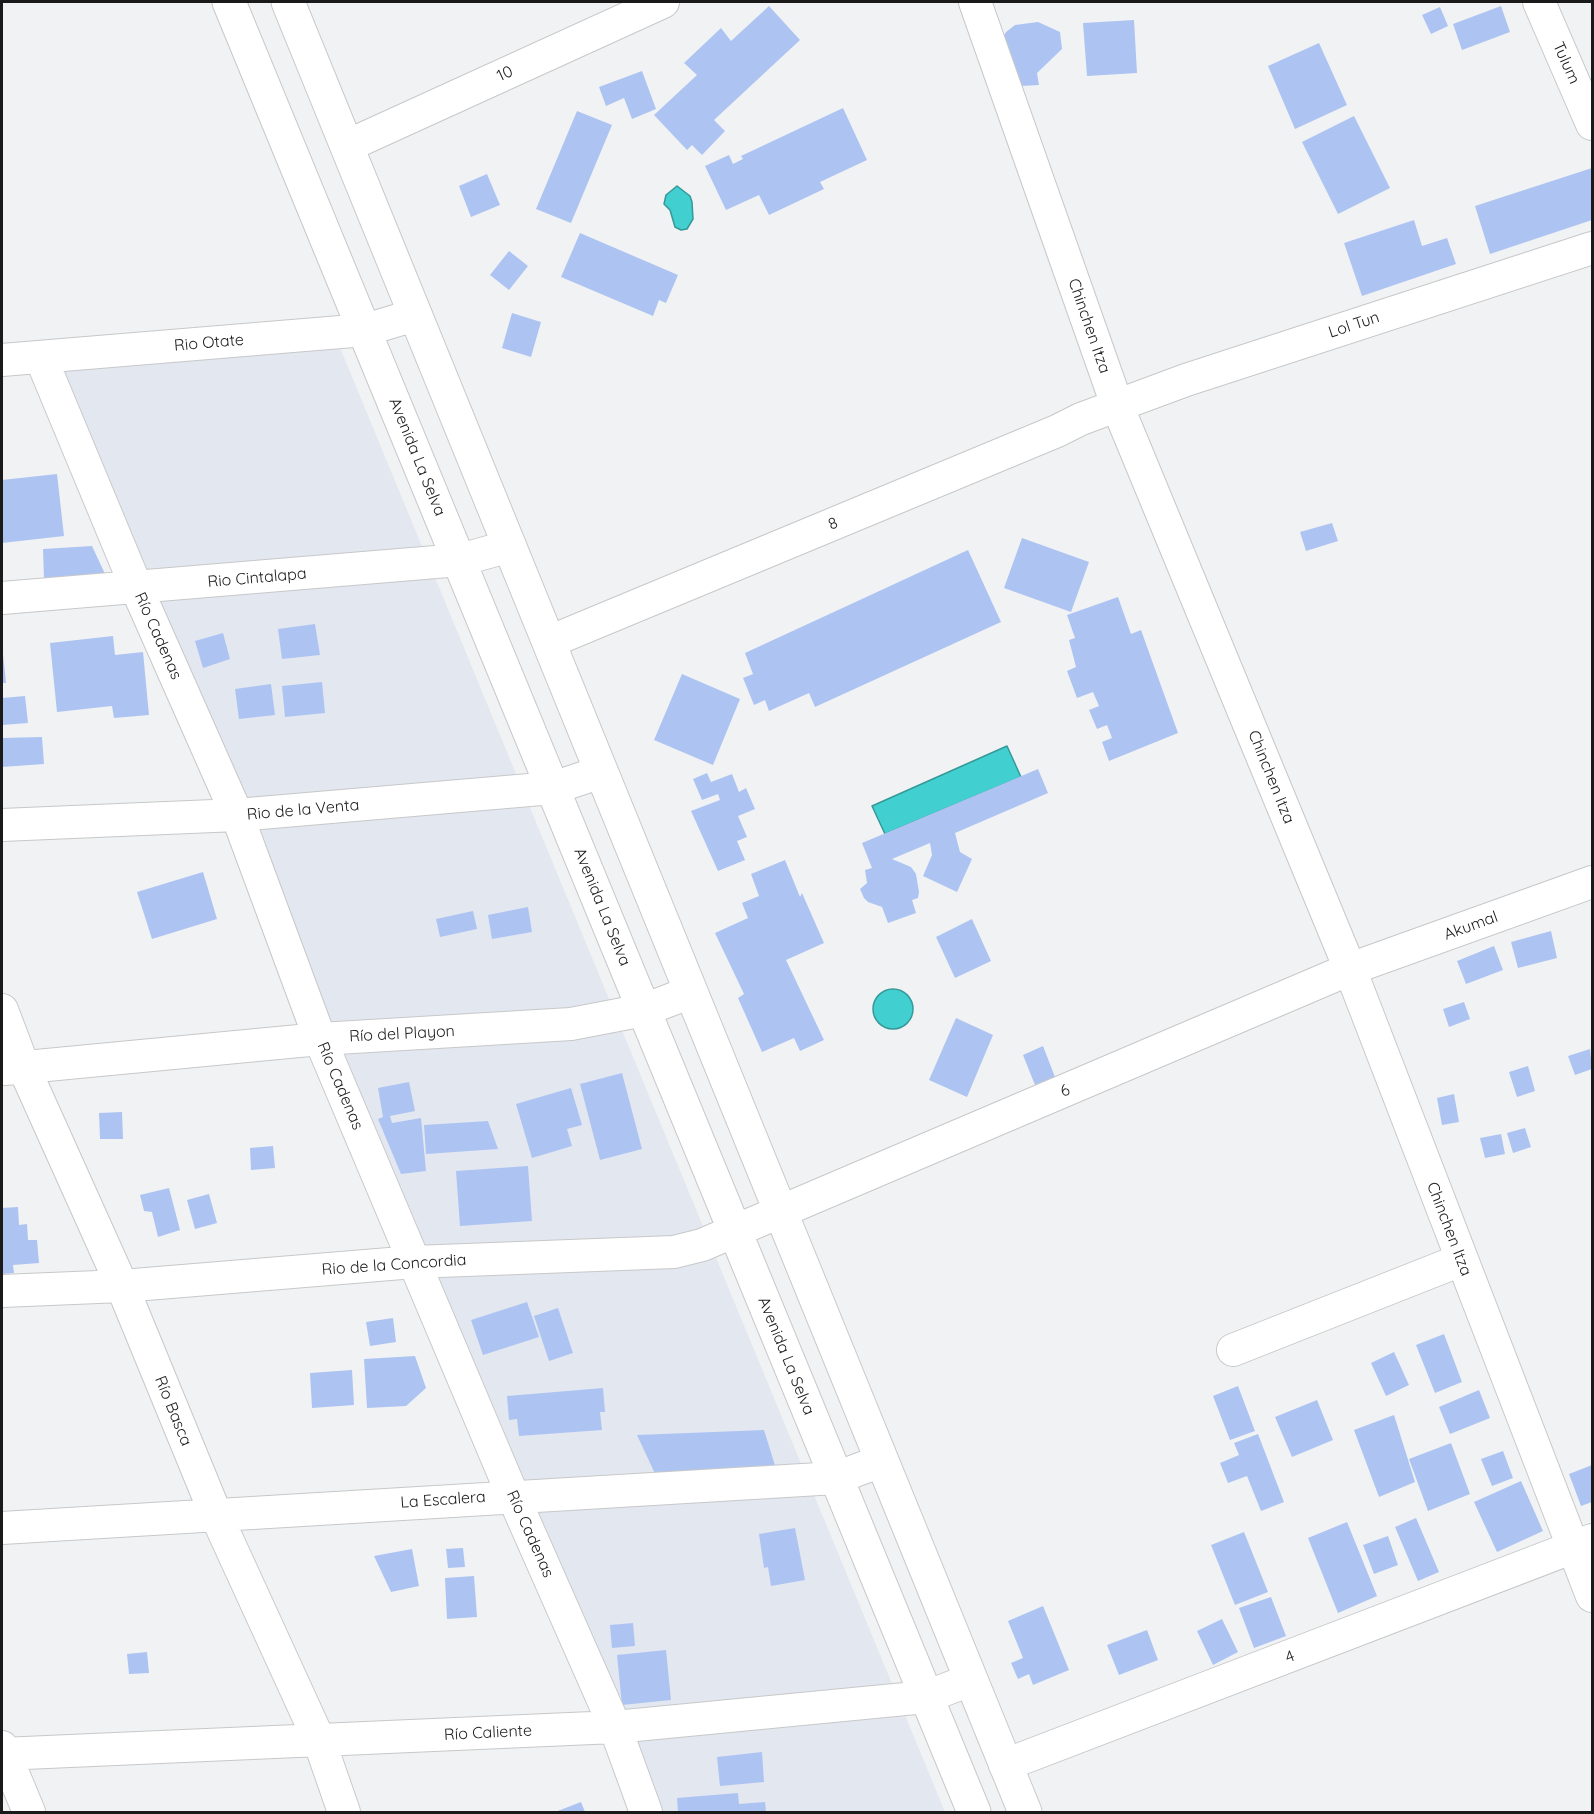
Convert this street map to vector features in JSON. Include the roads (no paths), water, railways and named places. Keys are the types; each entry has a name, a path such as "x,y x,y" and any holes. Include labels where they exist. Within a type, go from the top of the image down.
{"street":[{"name":"Avenida La Selva","path":"229,2 974,1812"},
{"path":"288,2 1025,1812"},
{"name":"10","path":"346,146 663,2"},
{"name":"Chinchen Itza","path":"975,2 1117,405 1350,969 1461,1260 1584,1545 1593,1596"},
{"name":"Tulum","path":"1539,2 1593,124"},
{"name":"Lol Tun","path":"1117,405 1197,376 1593,248"},
{"name":"Rio Otate","path":"2,360 365,330 415,315"},
{"name":"Río Cadenas","path":"41,358 137,589 237,815 320,1039 513,1496 615,1727 646,1812"},
{"name":"8","path":"549,642 1117,405"},
{"name":"Rio Cintalapa","path":"2,598 137,589 460,560 510,546"},
{"name":"Rio de la Venta","path":"2,825 237,815 553,788 601,772"},
{"name":"Akumal","path":"1350,969 1593,882"},
{"name":"6","path":"780,1213 1350,969"},
{"name":"Río del Playon","path":"13,1068 320,1039 571,1024 644,1010 691,992"},
{"name":"Río Basca","path":"2,1010 13,1068 122,1286 216,1515 319,1740 344,1812"},
{"name":"Rio de la Concordia","path":"2,1291 122,1286 414,1262 674,1252 735,1232 780,1213"},
{"path":"1233,1350 1461,1260"},
{"name":"La Escalera","path":"2,1528 836,1478 881,1461"},
{"name":"4","path":"1005,1766 1584,1545"},
{"name":"Río Caliente","path":"2,1751 615,1727 926,1697 970,1680"},
{"path":"2,1751 29,1812"}],"water":[{"path":"677,186 690,196 692,202 693,219 687,229 681,230 675,227 670,210 664,204 666,195"},
{"path":"1007,746 1021,777 885,834 872,806"},
{"path":"893,989 901,990 907,995 912,1001 912,1017 907,1023 901,1028 893,1029 885,1028 879,1023 874,1017 873,1009 874,1001 879,995 885,990"}]}
